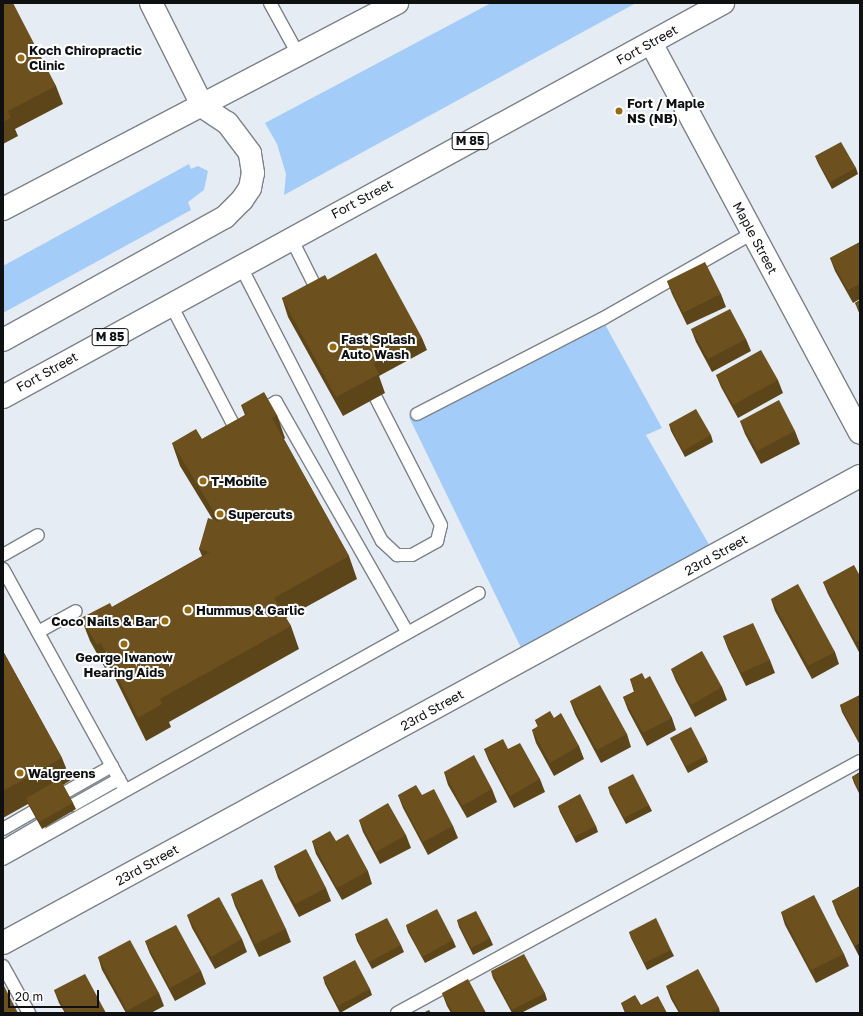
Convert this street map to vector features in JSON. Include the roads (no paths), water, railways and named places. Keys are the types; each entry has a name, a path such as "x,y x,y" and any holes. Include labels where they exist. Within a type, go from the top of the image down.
{"main road":[{"path":"3,340 225,217 242,200 250,188 253,173 250,153 227,123 203,107 151,3"},
{"path":"3,210 203,107 397,3"},
{"name":"Fort Street","path":"3,397 240,265 723,3"},
{"name":"Maple Street","path":"651,42 860,433"},
{"name":"23rd Street","path":"3,943 860,476"}],"lane":[{"path":"270,3 299,56"},
{"path":"417,414 602,319 752,233"},
{"path":"291,238 321,298"},
{"path":"240,265 382,541 397,555 412,555 437,542 441,525 376,398"},
{"path":"170,304 234,426"},
{"path":"222,432 276,402 407,632"},
{"path":"3,555 38,535"},
{"path":"3,570 125,790"},
{"path":"3,859 479,593"},
{"path":"38,632 76,611"},
{"path":"397,1013 860,761"},
{"path":"66,792 112,766"},
{"path":"73,805 119,778"},
{"path":"3,829 33,812"},
{"path":"3,847 40,825"},
{"path":"3,966 29,1013"}],"place":[{"name":"Koch Chiropractic Clinic","path":"21,58"},
{"name":"Fort / Maple NS (NB)","path":"619,111"},
{"name":"Fast Splash Auto Wash","path":"333,347"},
{"name":"T-Mobile","path":"203,481"},
{"name":"Supercuts","path":"220,514"},
{"name":"Hummus & Garlic","path":"188,610"},
{"name":"Coco Nails & Bar","path":"165,621"},
{"name":"George Iwanow Hearing Aids","path":"124,644"},
{"name":"Walgreens","path":"20,773"}]}
